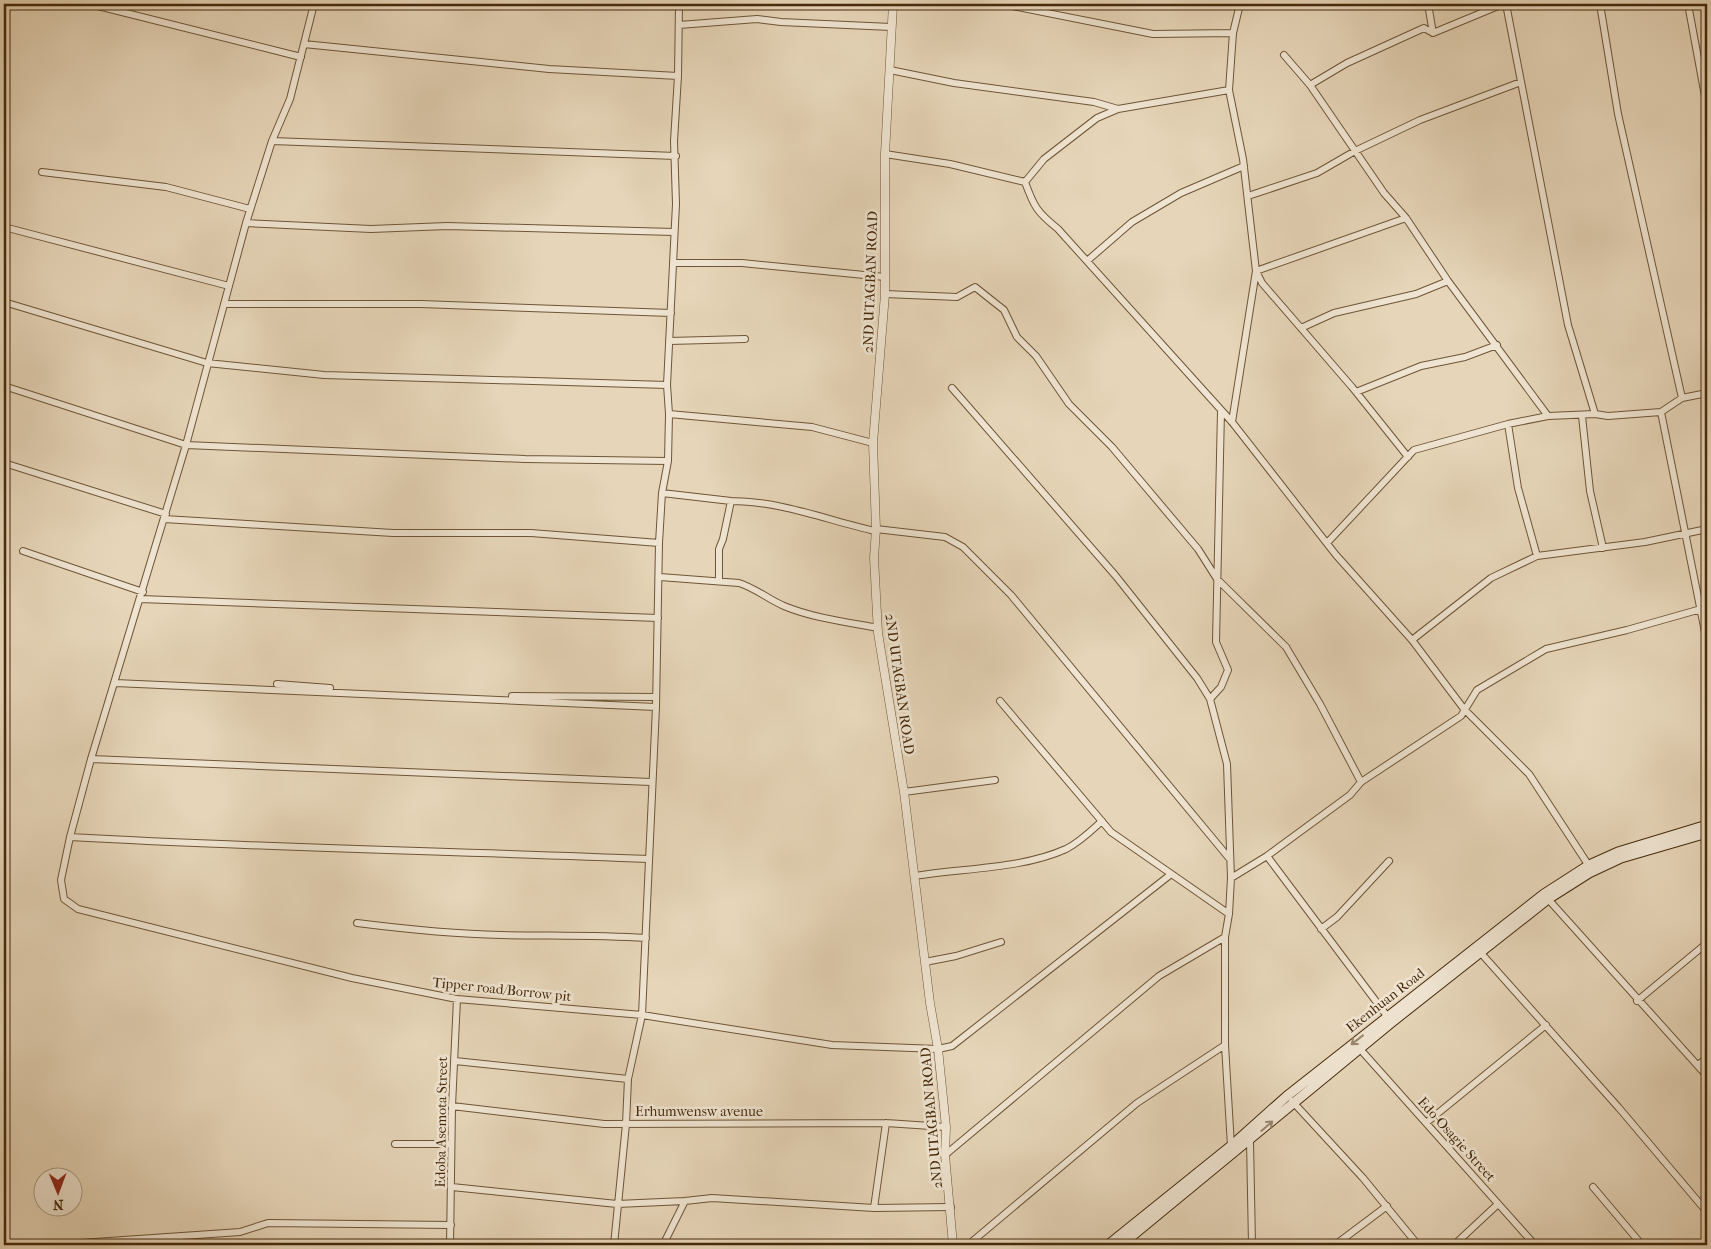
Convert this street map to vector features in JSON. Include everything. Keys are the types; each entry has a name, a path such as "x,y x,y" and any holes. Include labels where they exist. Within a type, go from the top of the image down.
{"main road":[{"name":"Ekenhuan Road","path":"1108,1245 1290,1099 1388,1016 1544,894 1629,848 1707,825"},
{"name":"Ekenhuan Road","path":"1121,1245 1250,1141 1290,1099 1360,1049 1480,952 1590,868 1632,854 1707,834"}],"street":[{"path":"90,4 301,57"},
{"path":"314,4 290,99 272,141 250,209 186,445 91,759 70,837 230,846 390,849 648,859"},
{"path":"614,1245 626,1124 628,1079 642,1015 648,859 653,796 651,782 656,707 660,577 659,543 662,493 668,461 669,414 667,385 674,263 676,156 674,141 678,76 679,4"},
{"name":"2ND UTAGBAN ROAD","path":"892,4 885,154 885,294 873,443 874,558 878,628 904,792 938,1049 946,1127 945,1155 952,1207 953,1245"},
{"path":"1002,4 1154,34 1233,33"},
{"path":"1232,422 1256,272 1244,166 1229,90 1233,33 1240,4"},
{"path":"1428,4 1433,33"},
{"path":"1433,33 1503,4"},
{"path":"1506,4 1568,326 1595,414"},
{"path":"1600,4 1618,114 1682,398"},
{"path":"1688,4 1707,107"},
{"path":"679,25 757,19 781,22 892,27"},
{"path":"1310,85 1347,64 1424,28 1433,33"},
{"path":"304,44 549,69 678,76"},
{"path":"1284,55 1310,85 1384,193 1406,218 1448,281 1548,416"},
{"path":"890,70 954,83 1094,102 1118,109"},
{"path":"1248,196 1317,173 1355,151 1420,120 1521,82"},
{"path":"1025,182 1044,159 1097,118 1118,109 1229,90"},
{"path":"272,141 676,156"},
{"path":"885,154 950,164 1025,182"},
{"path":"1087,261 1132,222 1181,193 1244,166"},
{"path":"42,172 166,187 250,209"},
{"path":"1025,182 1030,199 1040,214 1058,229 1232,422 1327,543 1412,640 1464,709 1529,774 1590,868"},
{"path":"1256,272 1406,218"},
{"path":"246,223 371,229 447,226 674,232"},
{"path":"4,227 229,286"},
{"path":"674,263 742,263 885,277"},
{"path":"1256,272 1262,283 1356,392 1408,457"},
{"path":"1301,328 1334,314 1416,294 1448,281"},
{"path":"885,294 956,297 975,287 1004,310 1017,337 1036,356 1069,404 1112,447 1198,549 1217,580 1286,647 1320,704 1361,782"},
{"path":"4,302 207,363 324,376 667,385"},
{"path":"224,304 421,304 671,313"},
{"path":"669,341 745,339"},
{"path":"1356,392 1421,366 1465,357 1497,345"},
{"path":"4,386 186,445 525,459 668,461"},
{"path":"952,388 1114,575 1197,678 1210,699 1227,764 1230,878 1229,914 1225,937 1225,1045 1231,1146"},
{"path":"1327,543 1414,450 1508,424 1548,416 1595,414 1608,416 1661,412 1682,398 1707,393"},
{"path":"1210,699 1221,688 1228,670 1216,642 1221,411"},
{"path":"1661,412 1687,534 1707,642"},
{"path":"669,414 812,427 873,443"},
{"path":"1582,416 1590,491 1602,548"},
{"path":"1508,424 1518,488 1537,556"},
{"path":"4,463 165,517 393,533 531,533 659,543"},
{"path":"662,493 730,502 777,504 823,519 875,530 945,537 963,547 1010,595 1229,858"},
{"path":"719,581 719,549 723,539 730,502"},
{"path":"1412,640 1491,578 1537,556 1602,548 1707,529"},
{"path":"23,551 142,592"},
{"path":"660,577 719,581 750,586 783,606 816,616 878,628"},
{"path":"140,599 658,618"},
{"path":"1230,878 1267,856 1350,795 1361,782 1461,716 1477,690 1546,649 1627,630 1701,609 1707,603"},
{"path":"115,683 656,707"},
{"path":"278,684 442,695 590,698 656,697"},
{"path":"1000,701 1111,832 1170,875 1229,914"},
{"path":"91,759 651,782"},
{"path":"274,767 651,782"},
{"path":"904,792 995,780"},
{"path":"915,876 1020,862 1050,855 1068,848 1084,838 1102,821"},
{"name":"Tipper road/Borrow pit","path":"70,837 61,880 64,899 78,909 352,978 457,999 642,1015 832,1045 938,1049"},
{"path":"1267,856 1388,1016"},
{"path":"1321,929 1337,917 1389,861"},
{"path":"938,1049 952,1046 1170,875"},
{"path":"1548,899 1707,1076"},
{"path":"357,923 424,931 501,935 589,934 646,938"},
{"path":"945,1155 1160,976 1225,937"},
{"path":"925,962 956,956 1001,942"},
{"path":"1636,1001 1707,943"},
{"path":"1480,952 1546,1025 1707,1212"},
{"name":"Edoba Asemota Street","path":"450,1245 452,1106 457,999"},
{"path":"1426,1123 1546,1025"},
{"path":"968,1245 1137,1103 1225,1045"},
{"name":"Edo-Osagie Street","path":"1360,1049 1535,1245"},
{"path":"1698,1065 1707,1058"},
{"path":"455,1061 628,1079"},
{"path":"1290,1099 1386,1206 1418,1245"},
{"name":"Erhumwensw avenue","path":"452,1106 581,1121 626,1124 886,1123 946,1127"},
{"path":"874,1208 886,1123"},
{"path":"1250,1141 1252,1245"},
{"path":"395,1144 451,1144"},
{"path":"452,1187 617,1204 712,1198 874,1208 952,1207"},
{"path":"1593,1188 1642,1245"},
{"path":"663,1245 685,1201"},
{"path":"1454,1245 1498,1204"},
{"path":"1335,1245 1386,1206"},
{"path":"51,1245 240,1232 268,1223 450,1225"}]}
